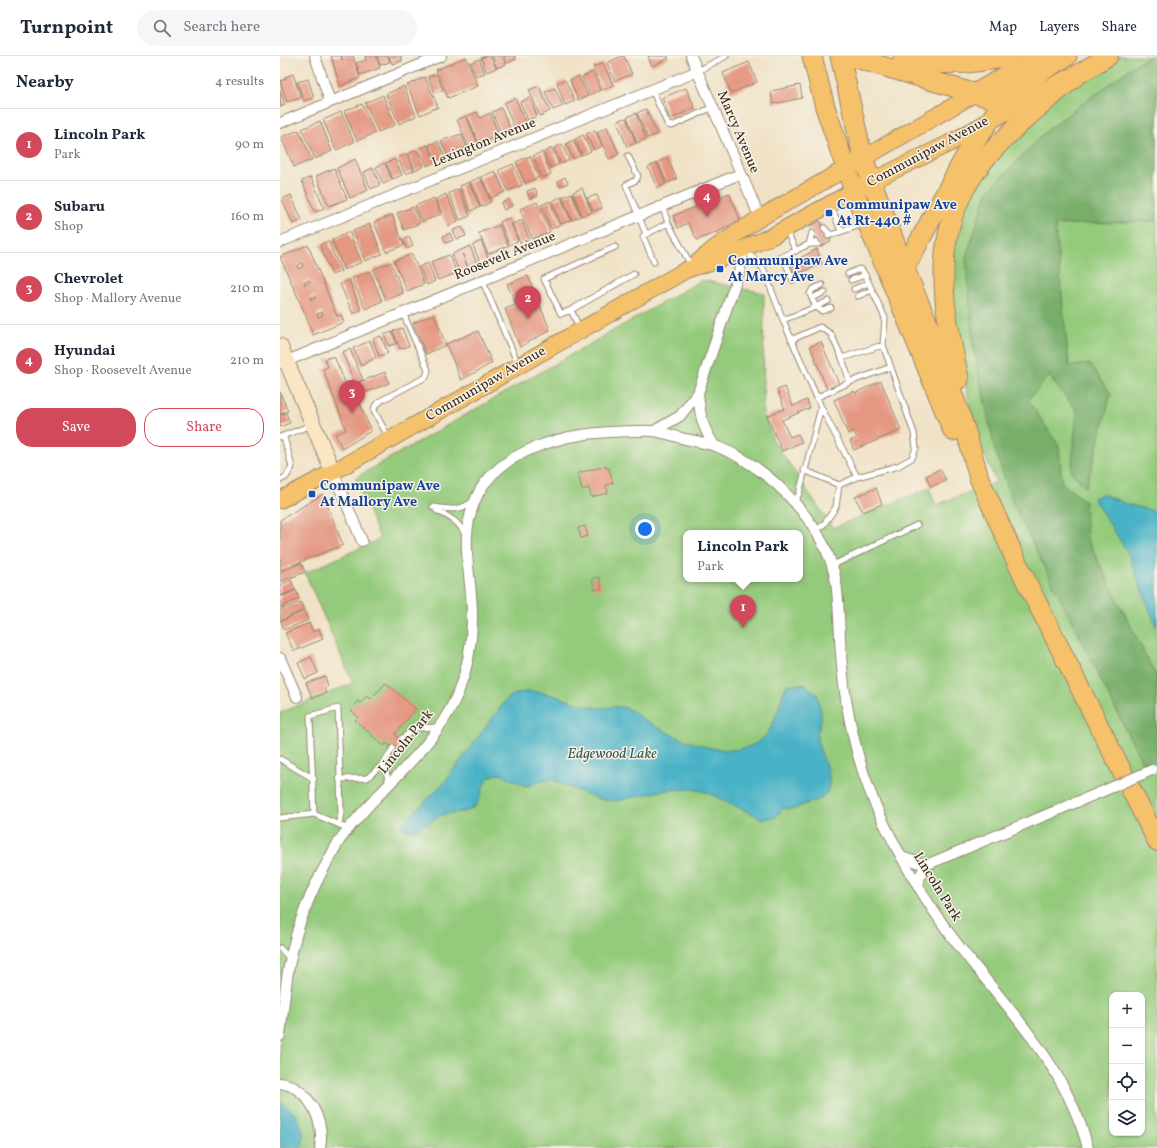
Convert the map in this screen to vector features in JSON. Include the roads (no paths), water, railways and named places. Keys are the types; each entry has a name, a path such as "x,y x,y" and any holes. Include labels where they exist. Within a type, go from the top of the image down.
{"highway":[{"path":"812,56 819,87 854,191 955,436 979,478 1022,572 1157,841"},
{"path":"840,56 863,158 904,267 931,331 966,432 979,478"},
{"path":"848,56 976,93 1005,99 1026,100"},
{"path":"903,56 921,61 941,63 973,62 1010,56"},
{"name":"Communipaw Avenue","path":"976,93 1041,56"},
{"path":"894,289 904,267 957,170 989,120 1005,99 1027,80 1067,56"},
{"path":"966,432 944,282 945,247 954,211 970,180 988,153 1077,75 1108,56"},
{"name":"Communipaw Avenue","path":"1026,100 1077,75"}],"main road":[{"name":"Communipaw Avenue","path":"280,500 333,472 692,267 715,248 760,218 976,93"},
{"name":"Communipaw Avenue","path":"692,267 720,259 785,229 872,181 938,149 1026,100"}],"street":[{"path":"315,56 330,102"},
{"path":"280,123 438,56"},
{"name":"Marcy Avenue","path":"692,56 740,174 760,218"},
{"name":"Lexington Avenue","path":"280,242 698,71"},
{"name":"Roosevelt Avenue","path":"283,363 740,174"},
{"name":"Lincoln Park","path":"654,431 680,416 698,393 739,272 744,249"},
{"path":"280,346 283,363 312,424 362,541"},
{"name":"Lincoln Park","path":"698,393 699,413 703,428 714,445"},
{"name":"Lincoln Park","path":"280,1036 290,959 301,920 316,882 341,837 389,785 439,727 460,689 470,647 472,616 466,536 469,518 480,490 502,466 542,443 595,433 654,431 714,445 755,468 784,491 816,531 822,541 836,582 842,668 849,710 861,762 877,809 918,887 953,938 1035,1040 1052,1065 1074,1107 1088,1148"},
{"path":"280,658 297,697"},
{"path":"918,887 920,876 926,865 1154,769"},
{"path":"901,857 926,865"},
{"path":"280,1083 292,1086 300,1092 314,1108 318,1118 322,1138 320,1148"}],"lane":[{"path":"698,71 726,56"},
{"path":"652,90 668,125 672,126 712,107"},
{"path":"628,156 638,176 636,180 626,185 640,215 646,234"},
{"path":"830,204 841,231"},
{"path":"662,205 668,223 692,267"},
{"path":"654,262 643,236 668,223"},
{"path":"824,228 830,236 841,231 867,224"},
{"path":"785,229 796,251"},
{"path":"809,244 812,233"},
{"path":"759,264 783,257 809,244 817,243"},
{"path":"615,247 544,279 561,314 634,274"},
{"path":"744,249 763,268 783,320 818,397 821,407 857,477"},
{"path":"783,257 793,280"},
{"path":"804,470 839,485 857,477 866,476 898,466 912,458 916,448 914,433 883,345 885,318 862,270 859,269 848,274"},
{"path":"851,280 865,275"},
{"path":"482,280 519,365"},
{"path":"854,289 868,283"},
{"path":"822,285 812,290 810,294 816,307 822,311 831,308"},
{"path":"858,296 872,290"},
{"path":"812,298 825,292"},
{"path":"783,320 828,301"},
{"path":"570,310 581,330"},
{"path":"390,439 374,411 375,406 382,400 426,377 428,370 403,313"},
{"path":"792,340 820,327 831,334 842,358 850,382"},
{"path":"842,358 883,345"},
{"path":"818,397 850,382 890,367"},
{"path":"794,502 799,494 821,407"},
{"path":"280,480 286,477 292,467 282,437 312,424"},
{"path":"816,531 824,524 836,507 839,485"},
{"path":"466,536 461,527 453,519 435,509 454,510 464,508 477,497"},
{"path":"831,566 917,526"},
{"path":"314,814 314,779 310,716 338,708 341,813 339,824"},
{"path":"401,739 416,728 439,727"},
{"path":"339,779 367,778 384,763 392,748"},
{"path":"280,759 314,779"},
{"path":"384,763 389,785"},
{"path":"280,818 314,814 349,829"},
{"path":"280,948 290,959"}],"water":[{"path":"1102,494 1127,504 1157,512 1157,629 1127,551 1093,498"},
{"name":"Edgewood Lake","path":"787,685 808,685 807,687 817,694 821,715 817,739 829,776 829,784 827,792 820,798 794,809 783,808 776,817 763,819 706,792 693,789 667,790 615,801 593,797 550,779 526,786 500,774 489,778 484,786 478,802 472,809 464,812 441,815 412,831 402,828 401,825 443,784 506,700 516,694 537,692 593,707 626,708 649,723 675,736 706,747 722,750 738,749 752,745 764,737 772,726"},
{"path":"280,1103 291,1110 300,1121 303,1134 301,1148 280,1148"}],"place":[{"name":"Communipaw Ave At Rt-440 #","path":"829,213"},
{"name":"Hyundai","path":"707,217"},
{"name":"Communipaw Ave At Marcy Ave","path":"720,269"},
{"name":"Subaru","path":"528,319"},
{"name":"Chevrolet","path":"352,413"},
{"name":"Communipaw Ave At Mallory Ave","path":"312,494"},
{"name":"Lincoln Park","path":"743,628"}]}
